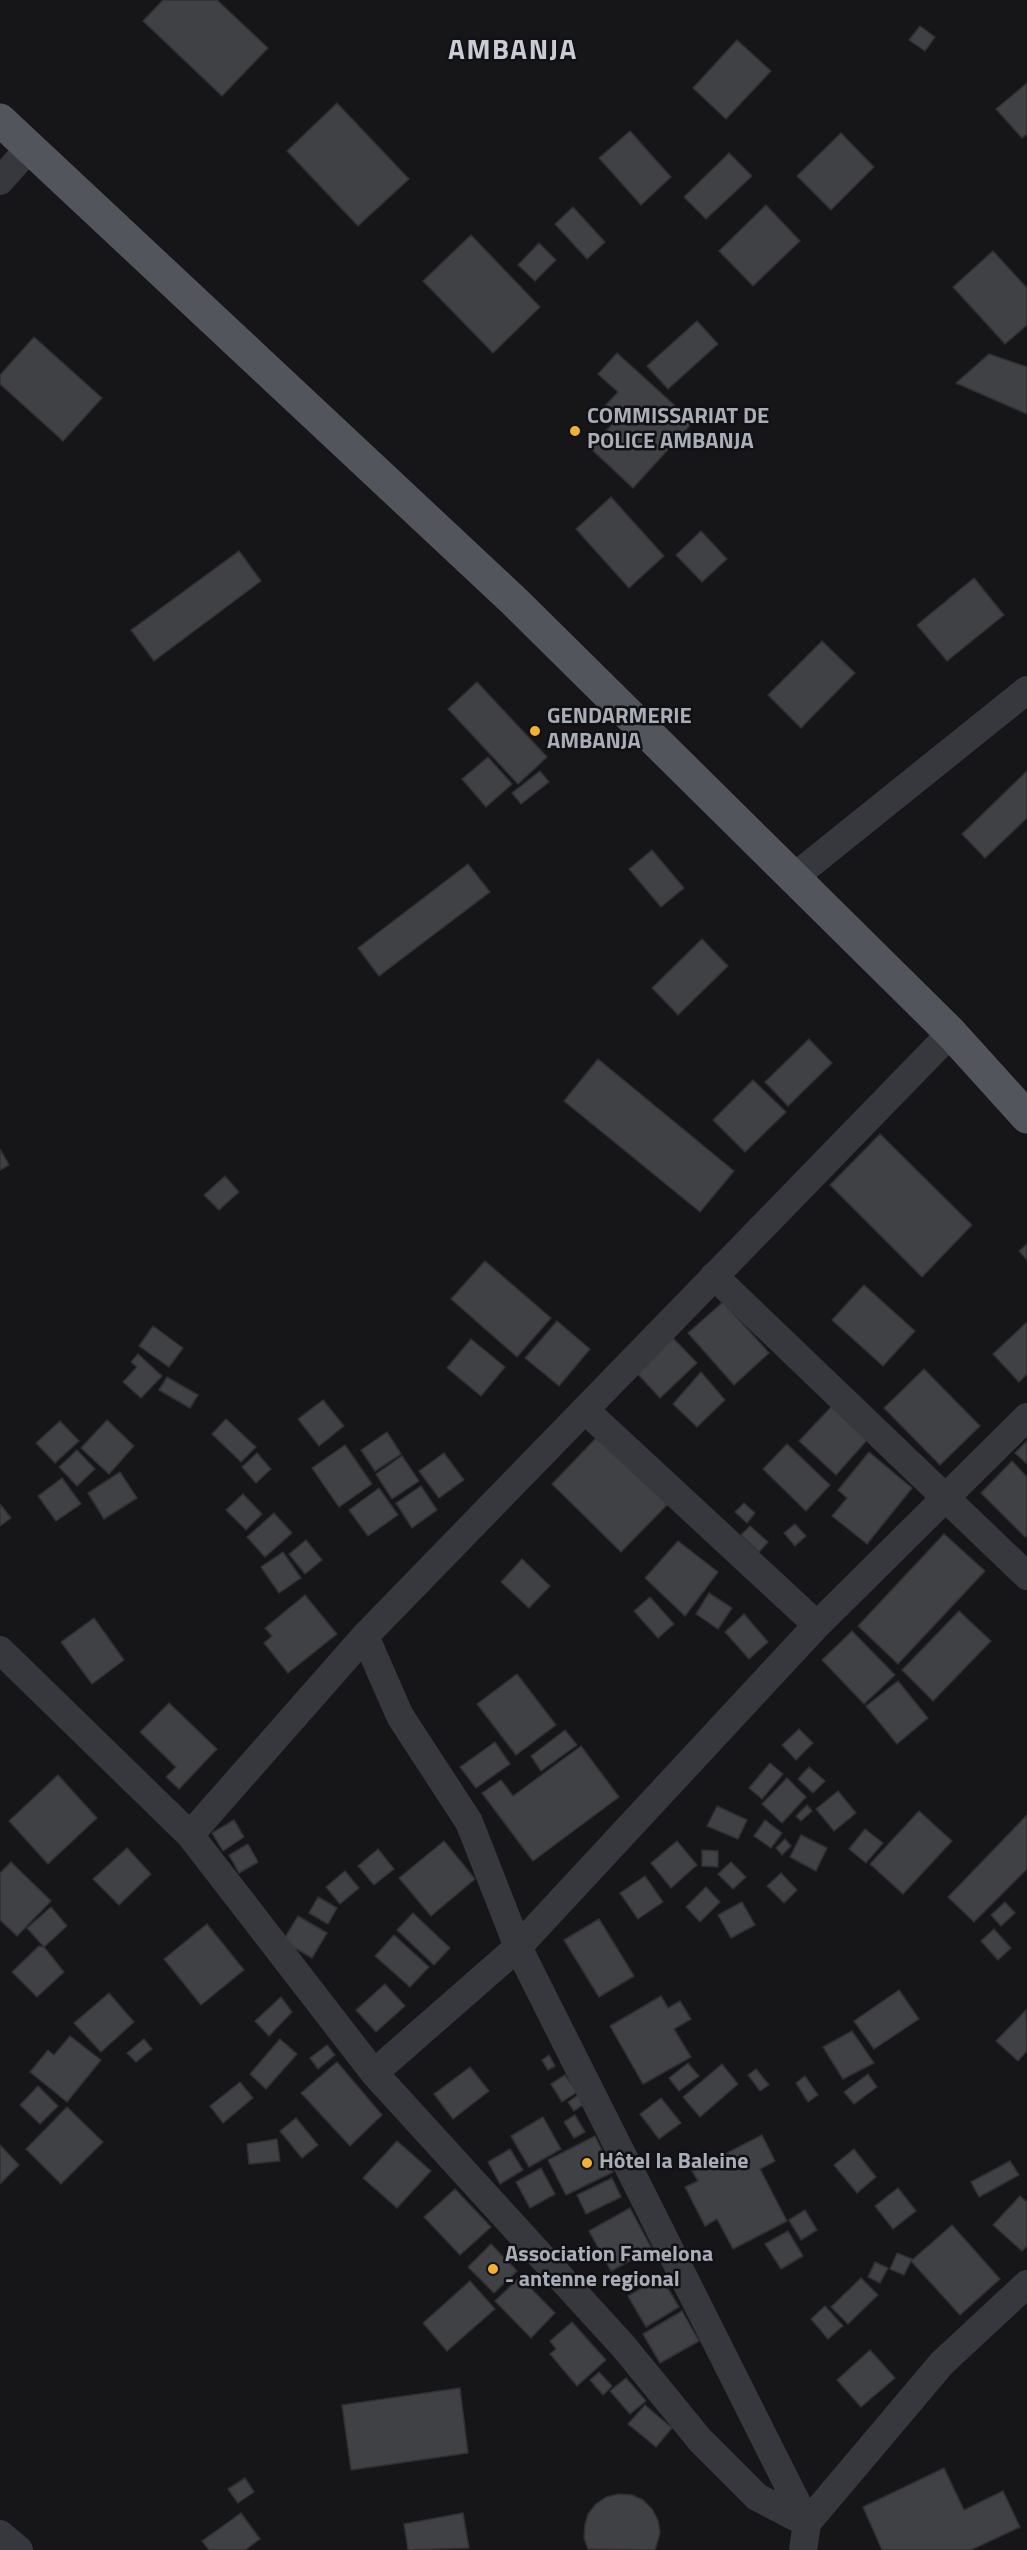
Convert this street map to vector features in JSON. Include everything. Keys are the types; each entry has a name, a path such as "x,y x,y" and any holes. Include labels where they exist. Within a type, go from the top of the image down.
{"main road":[{"path":"0,120 514,601 951,1033 1027,1117"}],"street":[{"path":"0,181 30,147"},
{"path":"793,878 1027,690"},
{"path":"190,1835 365,1636 951,1033"},
{"path":"714,1276 1027,1576"},
{"path":"585,1410 817,1625"},
{"path":"374,2073 518,1947 817,1625 1027,1417"},
{"path":"365,1636 400,1716 469,1822 518,1947 805,2537"},
{"path":"0,1650 190,1835 374,2073 624,2347 700,2440 757,2497 805,2537"},
{"path":"805,2537 942,2363 1027,2284"},
{"path":"0,2534 19,2550"}],"building":[{"path":"163,0 217,0 268,48 222,96 143,21"},
{"path":"920,26 935,37 925,51 909,40"},
{"path":"737,40 771,71 726,119 693,88"},
{"path":"1027,83 1027,134 1022,138 996,109"},
{"path":"337,103 409,179 358,226 287,151"},
{"path":"630,131 671,177 641,205 599,158"},
{"path":"841,133 874,167 831,210 797,176"},
{"path":"729,153 752,176 706,219 684,197"},
{"path":"766,205 800,241 753,286 719,251"},
{"path":"573,207 605,242 587,259 555,224"},
{"path":"471,235 540,307 493,353 423,281"},
{"path":"539,243 556,260 535,281 518,265"},
{"path":"993,251 1027,288 1027,325 1005,344 953,287"},
{"path":"697,321 718,344 668,389 647,366"},
{"path":"34,337 102,398 63,441 0,384 0,375"},
{"path":"617,353 693,422 633,488 590,448 618,418 605,406 618,392 598,374"},
{"path":"989,354 1027,367 1027,414 956,383"},
{"path":"611,497 664,556 629,588 576,529"},
{"path":"701,531 727,559 702,582 676,555"},
{"path":"239,551 261,581 154,661 131,630"},
{"path":"974,578 1004,615 947,661 917,625"},
{"path":"822,641 855,673 801,728 768,695"},
{"path":"477,682 547,757 518,784 448,709"},
{"path":"488,757 512,784 486,807 462,779"},
{"path":"540,771 549,782 521,804 512,793"},
{"path":"1027,771 1027,818 985,858 962,834"},
{"path":"652,850 684,888 661,907 629,869"},
{"path":"468,864 490,892 379,976 358,948"},
{"path":"702,939 728,966 678,1015 652,988"},
{"path":"809,1039 832,1063 788,1106 765,1082"},
{"path":"598,1059 734,1171 700,1212 564,1101"},
{"path":"753,1080 786,1112 745,1152 713,1120"},
{"path":"880,1134 972,1225 922,1277 830,1185"},
{"path":"0,1149 9,1165 0,1170"},
{"path":"225,1176 239,1192 219,1210 204,1195"},
{"path":"1027,1244 1027,1260 1019,1251"},
{"path":"485,1261 551,1318 517,1357 451,1299"},
{"path":"864,1285 915,1331 883,1366 832,1320"},
{"path":"723,1302 769,1353 734,1385 688,1333"},
{"path":"557,1321 590,1349 559,1386 525,1358"},
{"path":"1027,1322 1027,1374 1019,1382 993,1354"},
{"path":"153,1326 183,1348 169,1367 139,1346"},
{"path":"672,1337 697,1363 660,1398 635,1371"},
{"path":"471,1339 505,1367 481,1396 447,1368"},
{"path":"138,1354 162,1376 141,1398 123,1382 137,1367 131,1362"},
{"path":"924,1369 980,1426 940,1465 884,1408"},
{"path":"701,1372 725,1400 697,1427 673,1404"},
{"path":"167,1377 198,1395 190,1408 159,1390"},
{"path":"323,1400 344,1426 319,1446 298,1419"},
{"path":"832,1406 868,1439 836,1475 799,1441"},
{"path":"226,1419 256,1447 241,1462 212,1434"},
{"path":"107,1420 134,1446 109,1474 81,1448"},
{"path":"60,1421 79,1441 55,1463 36,1443"},
{"path":"387,1432 401,1454 375,1471 361,1450"},
{"path":"599,1435 668,1504 621,1552 552,1484"},
{"path":"1027,1441 1027,1464 1015,1453"},
{"path":"787,1444 830,1485 806,1511 763,1469"},
{"path":"345,1445 372,1484 339,1507 312,1468"},
{"path":"77,1450 95,1469 77,1486 59,1467"},
{"path":"869,1452 912,1488 867,1544 832,1516 847,1498 838,1490"},
{"path":"257,1453 271,1469 256,1483 242,1467"},
{"path":"444,1453 464,1480 439,1498 419,1471"},
{"path":"402,1456 419,1481 392,1499 376,1474"},
{"path":"1012,1461 1027,1477 1027,1535 1025,1537 981,1493"},
{"path":"120,1472 137,1498 104,1519 88,1493"},
{"path":"62,1478 81,1504 56,1521 38,1496"},
{"path":"421,1486 437,1510 412,1528 396,1503"},
{"path":"379,1488 398,1515 368,1536 349,1510"},
{"path":"243,1494 262,1514 246,1530 226,1510"},
{"path":"744,1503 755,1513 747,1523 735,1512"},
{"path":"0,1504 11,1518 0,1526"},
{"path":"274,1513 292,1533 265,1557 247,1537"},
{"path":"795,1524 806,1536 795,1546 784,1533"},
{"path":"750,1526 768,1542 759,1552 741,1535"},
{"path":"944,1534 985,1571 898,1664 858,1626"},
{"path":"306,1540 322,1560 305,1574 289,1554"},
{"path":"678,1541 718,1572 685,1616 645,1578"},
{"path":"283,1552 301,1578 279,1593 261,1567"},
{"path":"522,1559 550,1586 529,1608 501,1582"},
{"path":"709,1593 732,1608 718,1629 696,1614"},
{"path":"305,1595 337,1634 288,1673 264,1643 272,1636 265,1628"},
{"path":"650,1597 674,1624 658,1638 634,1611"},
{"path":"959,1611 991,1641 933,1701 902,1670"},
{"path":"744,1614 768,1642 749,1659 725,1632"},
{"path":"94,1618 124,1660 92,1684 61,1642"},
{"path":"852,1631 895,1675 864,1704 822,1660"},
{"path":"517,1674 556,1725 516,1755 477,1704"},
{"path":"898,1681 928,1718 897,1744 866,1706"},
{"path":"169,1703 217,1749 179,1789 166,1777 176,1767 140,1732"},
{"path":"799,1729 813,1743 796,1760 782,1745"},
{"path":"565,1730 577,1745 541,1771 531,1756"},
{"path":"495,1742 510,1764 476,1788 460,1767"},
{"path":"581,1746 619,1797 533,1861 482,1793 501,1780 513,1796"},
{"path":"770,1763 783,1774 762,1799 749,1788"},
{"path":"809,1767 825,1781 813,1793 798,1779"},
{"path":"58,1775 97,1818 48,1864 9,1821"},
{"path":"787,1778 806,1797 782,1823 762,1804"},
{"path":"838,1791 856,1813 834,1831 816,1809"},
{"path":"807,1805 812,1811 801,1821 796,1816"},
{"path":"717,1806 747,1820 738,1839 707,1826"},
{"path":"919,1811 952,1841 903,1894 870,1864"},
{"path":"1027,1815 1027,1869 974,1922 948,1897"},
{"path":"234,1820 244,1837 223,1851 212,1833"},
{"path":"765,1820 782,1833 771,1848 754,1836"},
{"path":"865,1829 883,1843 866,1863 849,1849"},
{"path":"801,1835 827,1848 816,1871 790,1857"},
{"path":"785,1839 791,1846 782,1855 776,1848"},
{"path":"444,1841 475,1879 431,1916 399,1878"},
{"path":"677,1841 697,1865 671,1888 651,1863"},
{"path":"248,1844 258,1862 239,1873 229,1855"},
{"path":"127,1848 151,1874 119,1905 93,1879"},
{"path":"378,1849 394,1869 374,1885 358,1866"},
{"path":"702,1850 718,1851 718,1867 702,1866"},
{"path":"11,1862 51,1901 17,1936 0,1920 0,1873"},
{"path":"731,1862 746,1877 733,1889 718,1874"},
{"path":"345,1871 359,1888 340,1904 326,1887"},
{"path":"781,1873 797,1890 784,1903 767,1886"},
{"path":"645,1876 663,1902 638,1919 620,1893"},
{"path":"706,1887 720,1902 700,1922 686,1907"},
{"path":"318,1897 337,1908 328,1924 309,1913"},
{"path":"742,1902 755,1925 731,1938 718,1915"},
{"path":"1005,1902 1015,1913 1001,1926 991,1915"},
{"path":"51,1907 67,1926 44,1947 27,1928"},
{"path":"413,1913 450,1948 434,1965 397,1930"},
{"path":"298,1916 327,1933 312,1958 283,1941"},
{"path":"599,1919 634,1976 599,1997 564,1940"},
{"path":"207,1924 244,1970 201,2005 164,1959"},
{"path":"994,1929 1011,1948 998,1960 981,1941"},
{"path":"394,1935 429,1967 410,1987 375,1956"},
{"path":"39,1946 44,1947 64,1972 37,1997 12,1972"},
{"path":"385,1984 405,2006 376,2032 356,2010"},
{"path":"899,1990 919,2019 874,2049 854,2021"},
{"path":"109,1993 134,2022 101,2052 74,2023"},
{"path":"661,1996 668,2008 680,2001 691,2019 674,2029 691,2057 643,2084 610,2026"},
{"path":"281,1997 292,2012 269,2036 255,2021"},
{"path":"1026,2010 1027,2051 1018,2061 996,2041"},
{"path":"852,2031 874,2063 843,2079 823,2047"},
{"path":"70,2036 101,2060 67,2102 30,2072 48,2050 54,2055"},
{"path":"144,2039 152,2049 136,2062 127,2053"},
{"path":"280,2039 297,2054 266,2089 250,2074"},
{"path":"327,2045 335,2055 318,2069 310,2058"},
{"path":"549,2055 555,2066 548,2070 542,2060"},
{"path":"337,2062 382,2115 350,2146 301,2093"},
{"path":"688,2063 699,2076 679,2091 669,2078"},
{"path":"722,2064 738,2084 700,2117 683,2097"},
{"path":"470,2067 489,2091 453,2119 434,2094"},
{"path":"756,2069 769,2085 760,2091 748,2075"},
{"path":"868,2074 877,2087 854,2104 844,2092"},
{"path":"565,2075 577,2092 562,2102 551,2084"},
{"path":"805,2076 818,2095 808,2102 796,2083"},
{"path":"240,2082 253,2098 223,2123 210,2106"},
{"path":"38,2086 58,2106 40,2124 20,2105"},
{"path":"578,2095 584,2104 574,2111 568,2102"},
{"path":"661,2098 681,2123 659,2139 640,2114"},
{"path":"67,2107 103,2142 61,2184 26,2149"},
{"path":"575,2115 585,2132 574,2138 564,2122"},
{"path":"543,2117 561,2149 529,2167 511,2136"},
{"path":"296,2118 318,2145 302,2158 280,2131"},
{"path":"762,2135 775,2161 760,2169 787,2221 733,2249 717,2219 705,2226 685,2187 698,2181 692,2171"},
{"path":"595,2136 613,2172 566,2195 548,2160"},
{"path":"277,2139 280,2161 249,2164 247,2144"},
{"path":"397,2141 431,2171 397,2208 363,2178"},
{"path":"0,2145 19,2165 0,2184"},
{"path":"510,2149 523,2170 500,2184 488,2162"},
{"path":"854,2149 876,2177 857,2193 834,2165"},
{"path":"1010,2161 1019,2175 979,2197 971,2182"},
{"path":"541,2168 555,2194 530,2208 516,2182"},
{"path":"612,2178 621,2197 586,2214 577,2195"},
{"path":"898,2188 916,2211 893,2229 875,2206"},
{"path":"455,2189 491,2227 460,2255 424,2217"},
{"path":"1020,2196 1027,2202 1027,2246 1022,2251 993,2225"},
{"path":"630,2208 652,2249 611,2271 589,2231"},
{"path":"805,2210 817,2230 801,2240 789,2220"},
{"path":"952,2225 1000,2279 960,2315 911,2261"},
{"path":"788,2231 803,2256 781,2269 765,2244"},
{"name":"Association Famelona - antenne regional","path":"491,2244 517,2271 494,2293 468,2267"},
{"path":"897,2253 912,2259 904,2275 890,2269"},
{"path":"875,2262 888,2268 880,2283 868,2277"},
{"path":"520,2277 555,2313 531,2338 495,2301"},
{"path":"661,2277 679,2307 646,2327 628,2296"},
{"path":"861,2278 878,2295 848,2324 831,2307"},
{"path":"470,2281 495,2309 447,2351 423,2323"},
{"path":"825,2306 843,2326 828,2339 811,2319"},
{"path":"682,2311 699,2341 660,2363 643,2334"},
{"path":"572,2322 606,2360 577,2386 550,2354 556,2349 550,2341"},
{"path":"870,2350 895,2378 861,2407 837,2380"},
{"path":"599,2372 612,2386 603,2395 590,2380"},
{"path":"626,2378 646,2401 630,2414 610,2391"},
{"path":"460,2388 468,2453 351,2470 342,2405"},
{"path":"645,2405 672,2428 656,2447 628,2424"},
{"path":"944,2468 964,2510 1003,2491 1020,2527 971,2550 882,2550 863,2507"},
{"path":"245,2478 254,2492 238,2503 228,2489"},
{"path":"619,2494 632,2495 643,2500 652,2509 658,2520 660,2533 655,2550 588,2549 584,2538 588,2514 606,2497"},
{"path":"241,2513 260,2539 245,2550 209,2550 202,2541"},
{"path":"463,2513 469,2548 408,2550 404,2524"}],"place":[{"name":"COMMISSARIAT DE POLICE AMBANJA","path":"575,431"},
{"name":"GENDARMERIE AMBANJA","path":"535,731"},
{"name":"Hôtel la Baleine","path":"587,2163"},
{"name":"Association Famelona - antenne regional","path":"493,2269"}],"district":[{"name":"AMBANJA","path":"513,52"}]}
